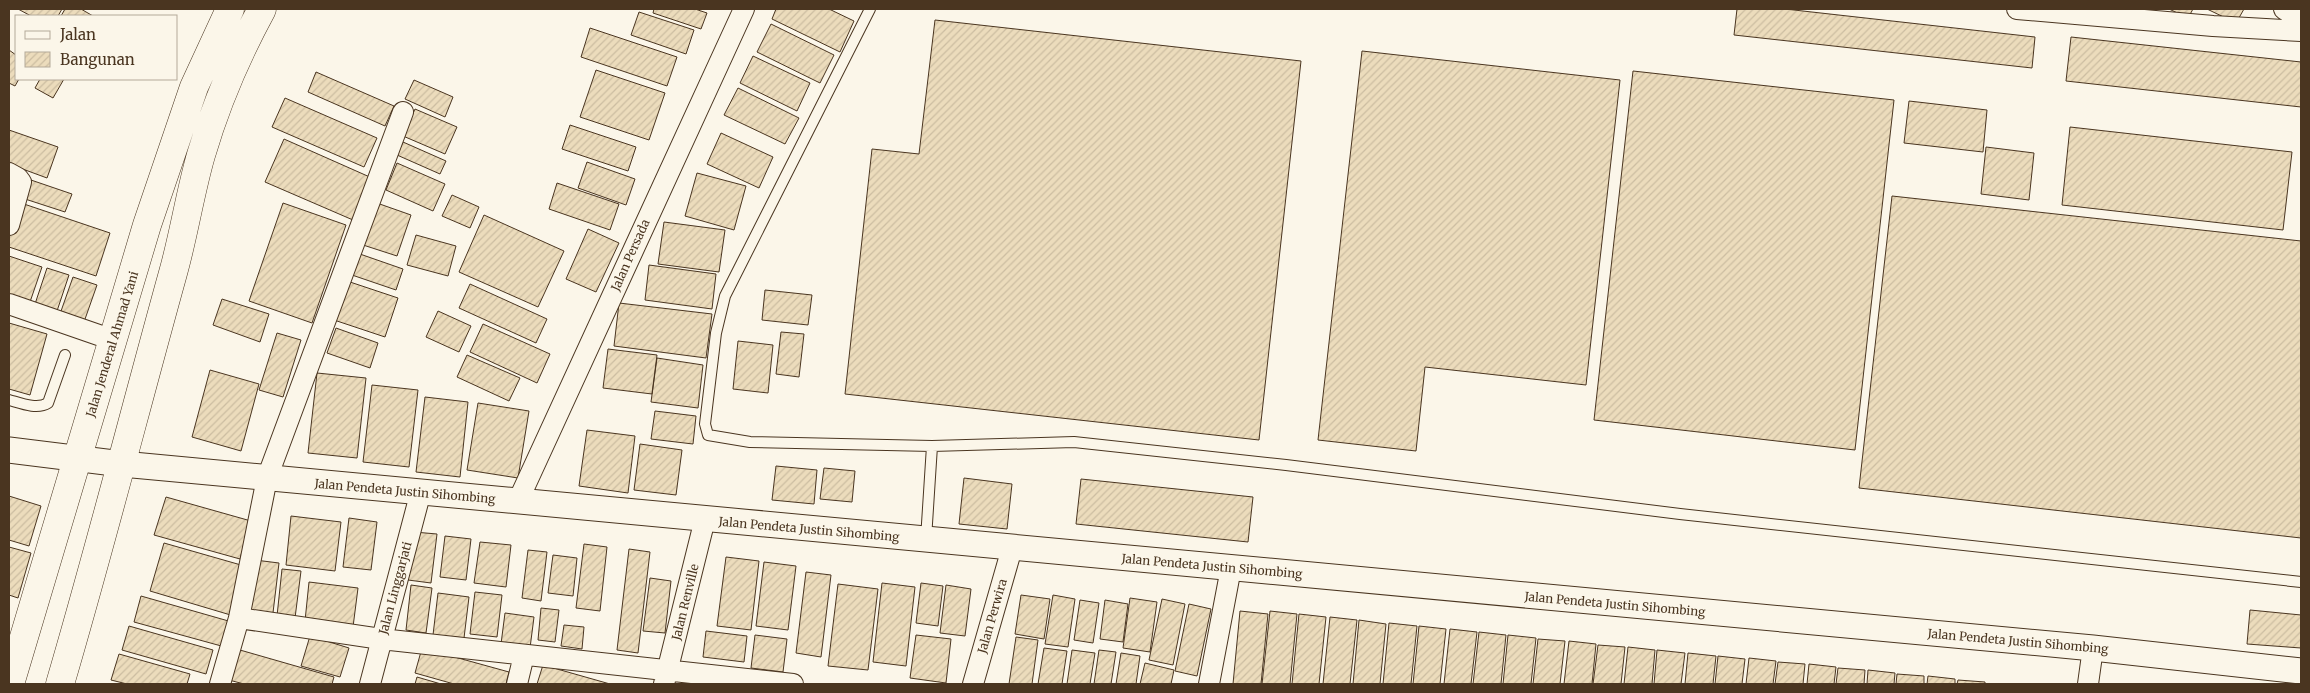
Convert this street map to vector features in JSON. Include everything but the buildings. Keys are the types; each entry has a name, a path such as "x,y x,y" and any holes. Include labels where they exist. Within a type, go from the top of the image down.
{"main road":[{"name":"Jalan Jenderal Ahmad Yani","path":"10,684 173,146 194,87 230,9"},
{"path":"60,684 183,238 201,156 221,97 242,45 262,9"},
{"path":"215,38 242,45"}],"street":[{"name":"Jalan Persada","path":"518,501 744,9"},
{"path":"2017,9 2212,26 2301,31"},
{"path":"2284,9 2301,20"},
{"path":"220,684 239,618 267,478 403,112"},
{"path":"9,173 21,182 9,225"},
{"path":"9,304 113,340"},
{"name":"Jalan Pendeta Justin Sihombing","path":"9,450 122,464 267,478 2093,648 2301,671"},
{"name":"Jalan Linggarjati","path":"370,684 421,491"},
{"name":"Jalan Renville","path":"666,678 705,519"},
{"name":"Jalan Perwira","path":"973,684 1012,548"},
{"path":"1208,684 1231,568"},
{"path":"239,618 382,639 524,655 666,678 793,684"},
{"path":"2088,684 2093,648"},
{"path":"517,684 524,655"}],"lane":[{"path":"870,9 725,296 716,333 704,424 708,435 750,442 932,446 1074,442 1286,465 1680,514 2301,582"},
{"path":"9,400 36,406 48,403 66,355"},
{"path":"926,540 932,446"}]}
